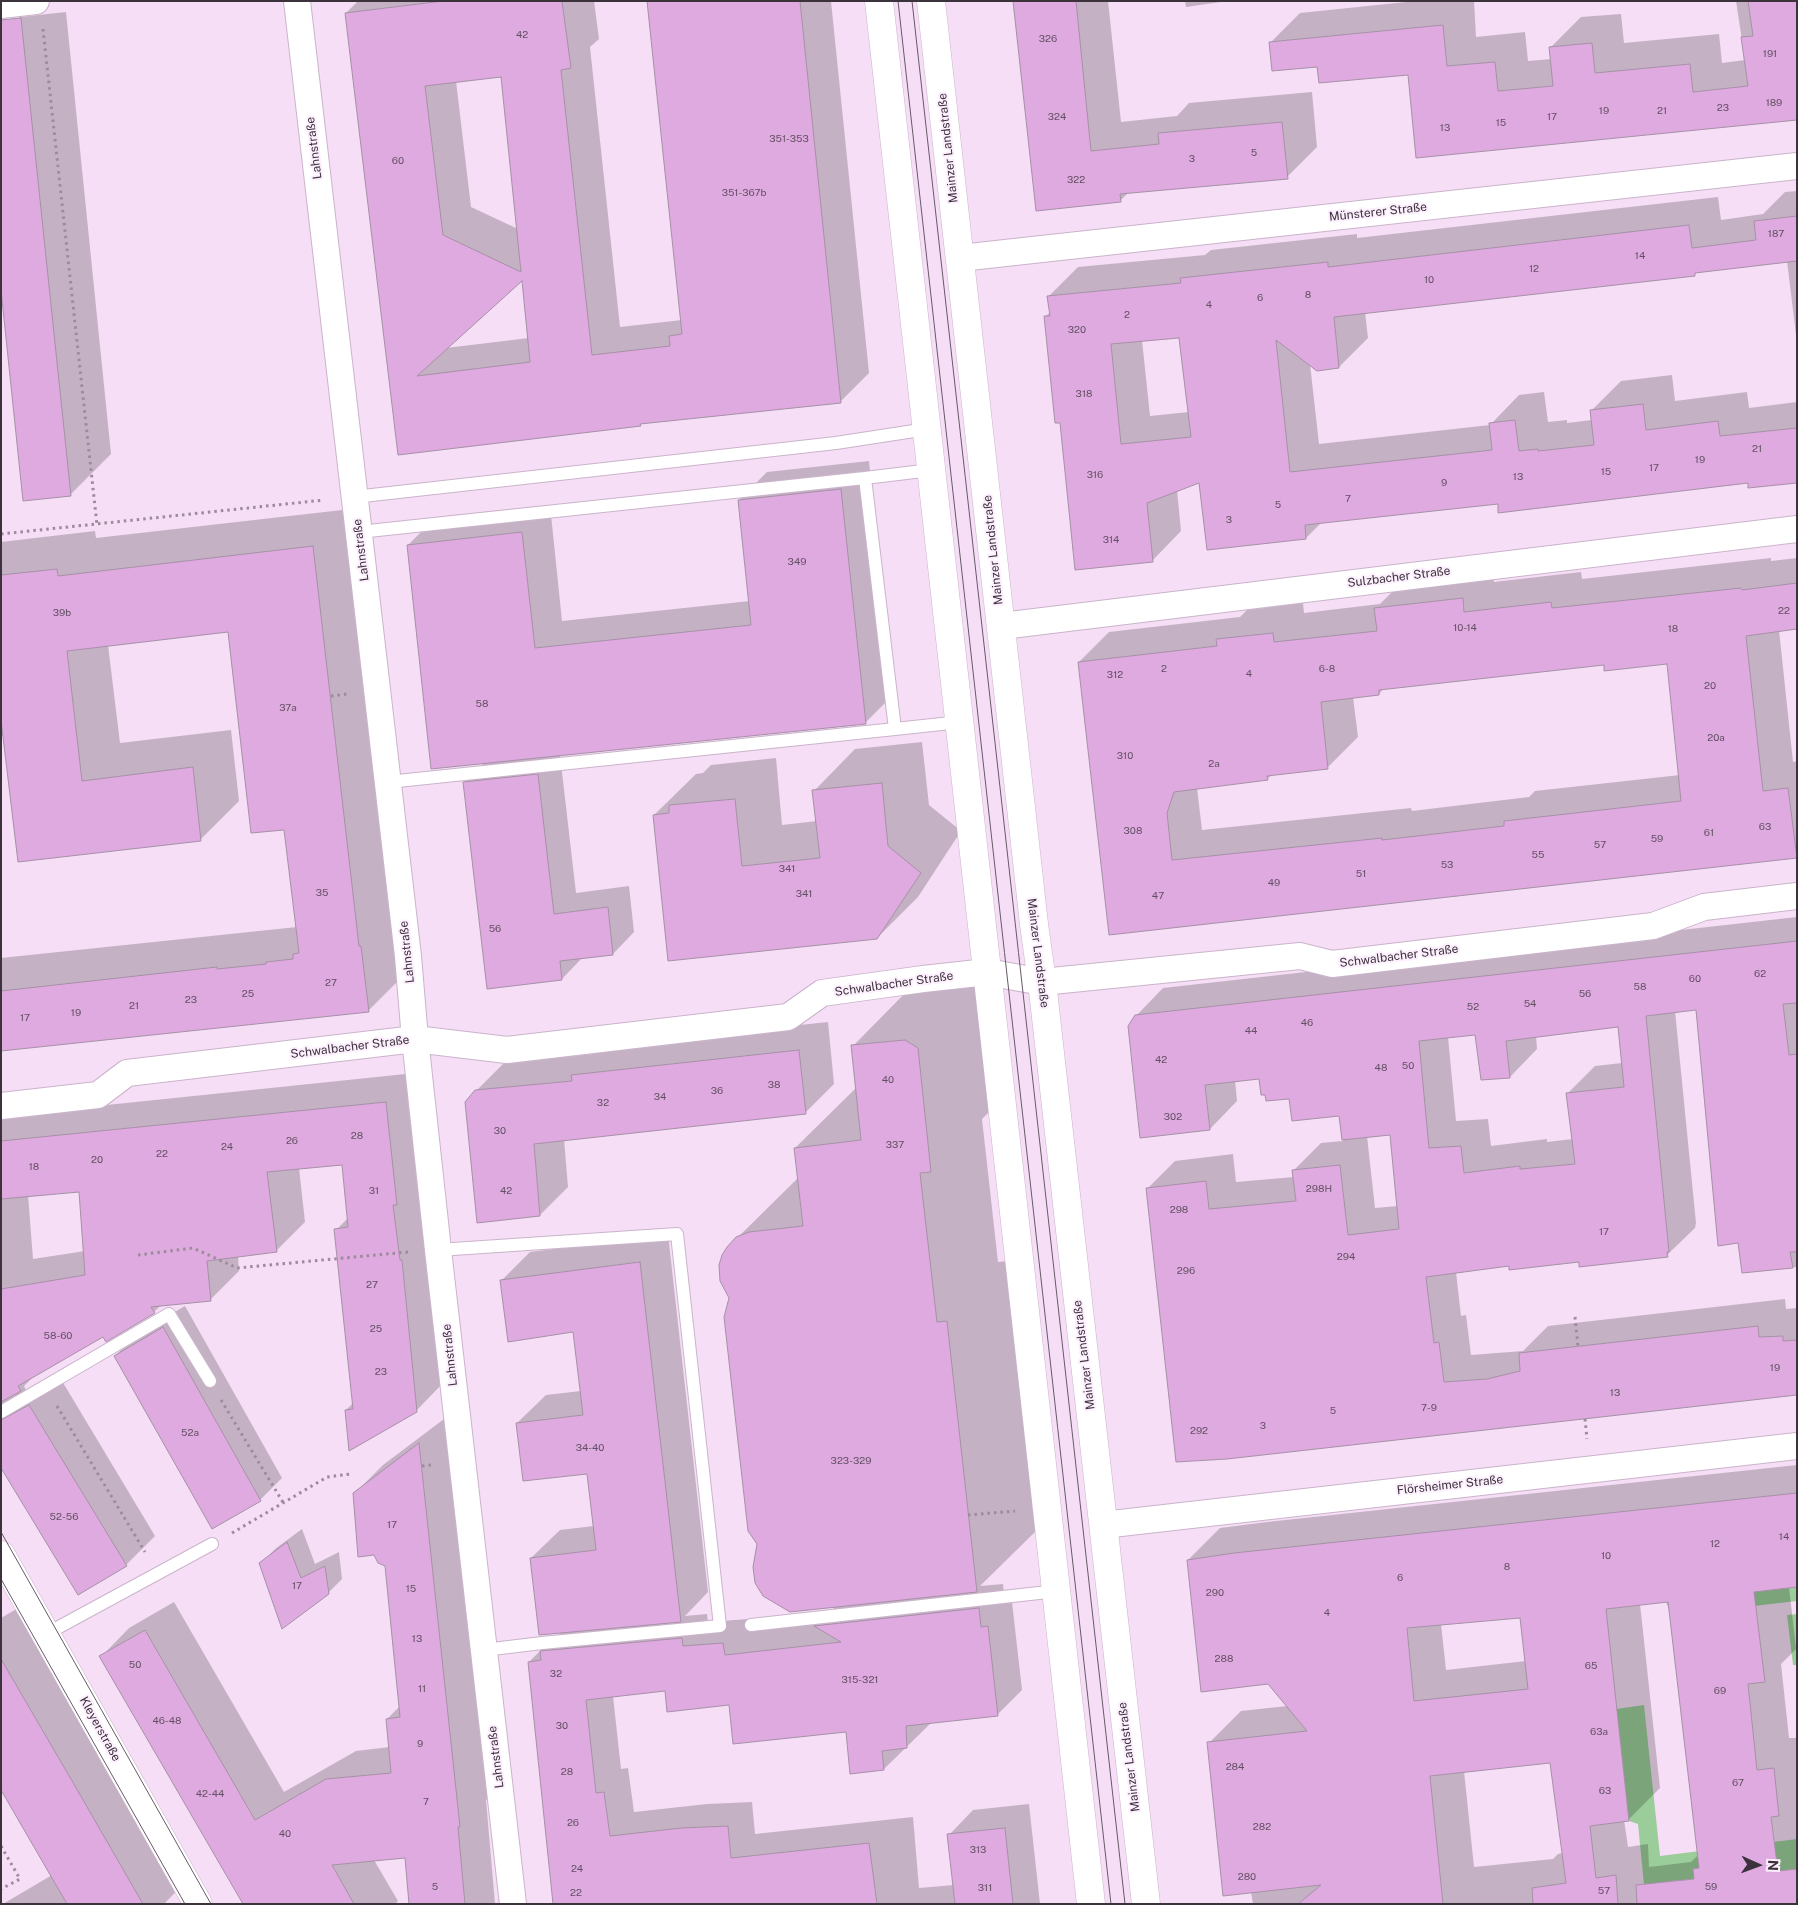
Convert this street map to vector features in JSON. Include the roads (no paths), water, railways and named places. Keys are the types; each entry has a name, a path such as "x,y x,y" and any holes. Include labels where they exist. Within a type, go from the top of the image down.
{"main road":[{"path":"880,1 987,972 1058,1591 1091,1904"},
{"name":"Mainzer Landstraße","path":"931,1 1146,1904"},
{"name":"Kleyerstraße","path":"4,1565 46,1634 198,1904"}],"street":[{"name":"Lahnstraße","path":"297,1 408,956 438,1250 513,1904"},
{"path":"1,5 39,11"},
{"name":"Münsterer Straße","path":"960,258 1797,166"},
{"name":"Sulzbacher Straße","path":"1002,626 1797,529"},
{"name":"Schwalbacher Straße","path":"1,1106 98,1095 127,1073 415,1039 507,1050 788,1017 822,993 987,972 1042,982 1300,956 1332,964 1653,926 1704,907 1797,896"},
{"name":"Flörsheimer Straße","path":"1103,1525 1797,1446"}],"lane":[{"path":"354,497 836,443 927,429"},
{"path":"359,532 931,470"},
{"path":"865,478 895,729"},
{"path":"388,782 960,722"},
{"path":"438,1250 677,1234 720,1626 484,1650"},
{"path":"1,1412 169,1314 210,1381"},
{"path":"46,1634 212,1544"},
{"path":"750,1625 1058,1591"}],"tram line":[{"path":"898,1 1111,1904"},
{"path":"912,1 1125,1904"},
{"path":"1,1532 211,1904"},
{"path":"1,1579 185,1904"}]}
